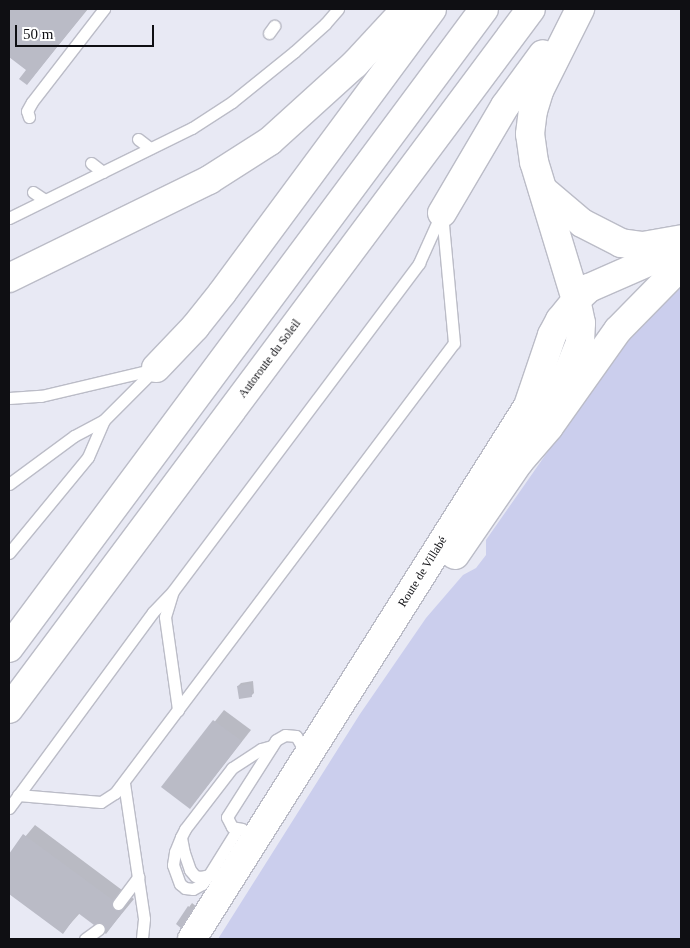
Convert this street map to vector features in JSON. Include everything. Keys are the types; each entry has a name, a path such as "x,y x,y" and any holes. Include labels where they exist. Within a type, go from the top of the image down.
{"main road":[{"path":"9,278 208,180 270,141 355,64 406,9"},
{"path":"156,368 195,327 222,293 432,9"},
{"path":"9,648 484,9"},
{"name":"Autoroute du Soleil","path":"9,709 531,9"},
{"path":"442,213 505,106 575,9"},
{"path":"519,462 536,422 568,375 580,342 580,323 576,300 534,162 530,134 532,111 539,91 580,9"},
{"path":"543,190 582,223 621,243 643,246 681,238"},
{"name":"Route de Villabé","path":"192,939 528,406 552,335 576,300 601,281 662,256 681,243"},
{"name":"Route de Villabé","path":"203,939 359,695 519,462 549,427 618,330 681,266"}],"lane":[{"path":"29,118 27,109 56,77 91,31 104,9"},
{"path":"9,218 208,117 246,91 290,48 325,24 338,9"},
{"path":"237,83 246,91"},
{"path":"197,110 208,117"},
{"path":"138,139 150,148"},
{"path":"91,163 102,172"},
{"path":"33,192 45,200"},
{"path":"9,808 154,612 173,591 419,263 442,213"},
{"path":"18,795 101,802 115,793 454,343 442,213"},
{"path":"9,398 41,396 156,368"},
{"path":"9,484 74,436 104,420 156,368"},
{"path":"9,553 88,457 104,420"},
{"path":"173,591 165,617 178,710"},
{"path":"269,817 254,828 237,830 228,823 227,817 272,746 281,736 296,736 307,755"},
{"path":"237,830 202,884 193,889 185,888 180,884 173,866 175,852 181,837 232,768 261,749 272,746"},
{"path":"124,783 144,919 142,939"},
{"path":"181,837 190,870 195,876 209,875"},
{"path":"118,904 138,877"},
{"path":"85,939 99,929"}],"shaded area":[{"path":"681,282 681,939 218,939 360,714 426,618 463,575 476,568 486,555 486,540 611,361 641,320"}],"building":[{"path":"9,9 87,9 27,85 19,79 26,70 9,57"},
{"path":"250,684 252,697 239,699 237,686"},
{"path":"213,720 242,741 190,809 161,787"},
{"path":"23,834 125,909 106,934 78,913 63,934 9,894 9,854"},
{"path":"188,906 195,911 182,929 176,924"}]}
